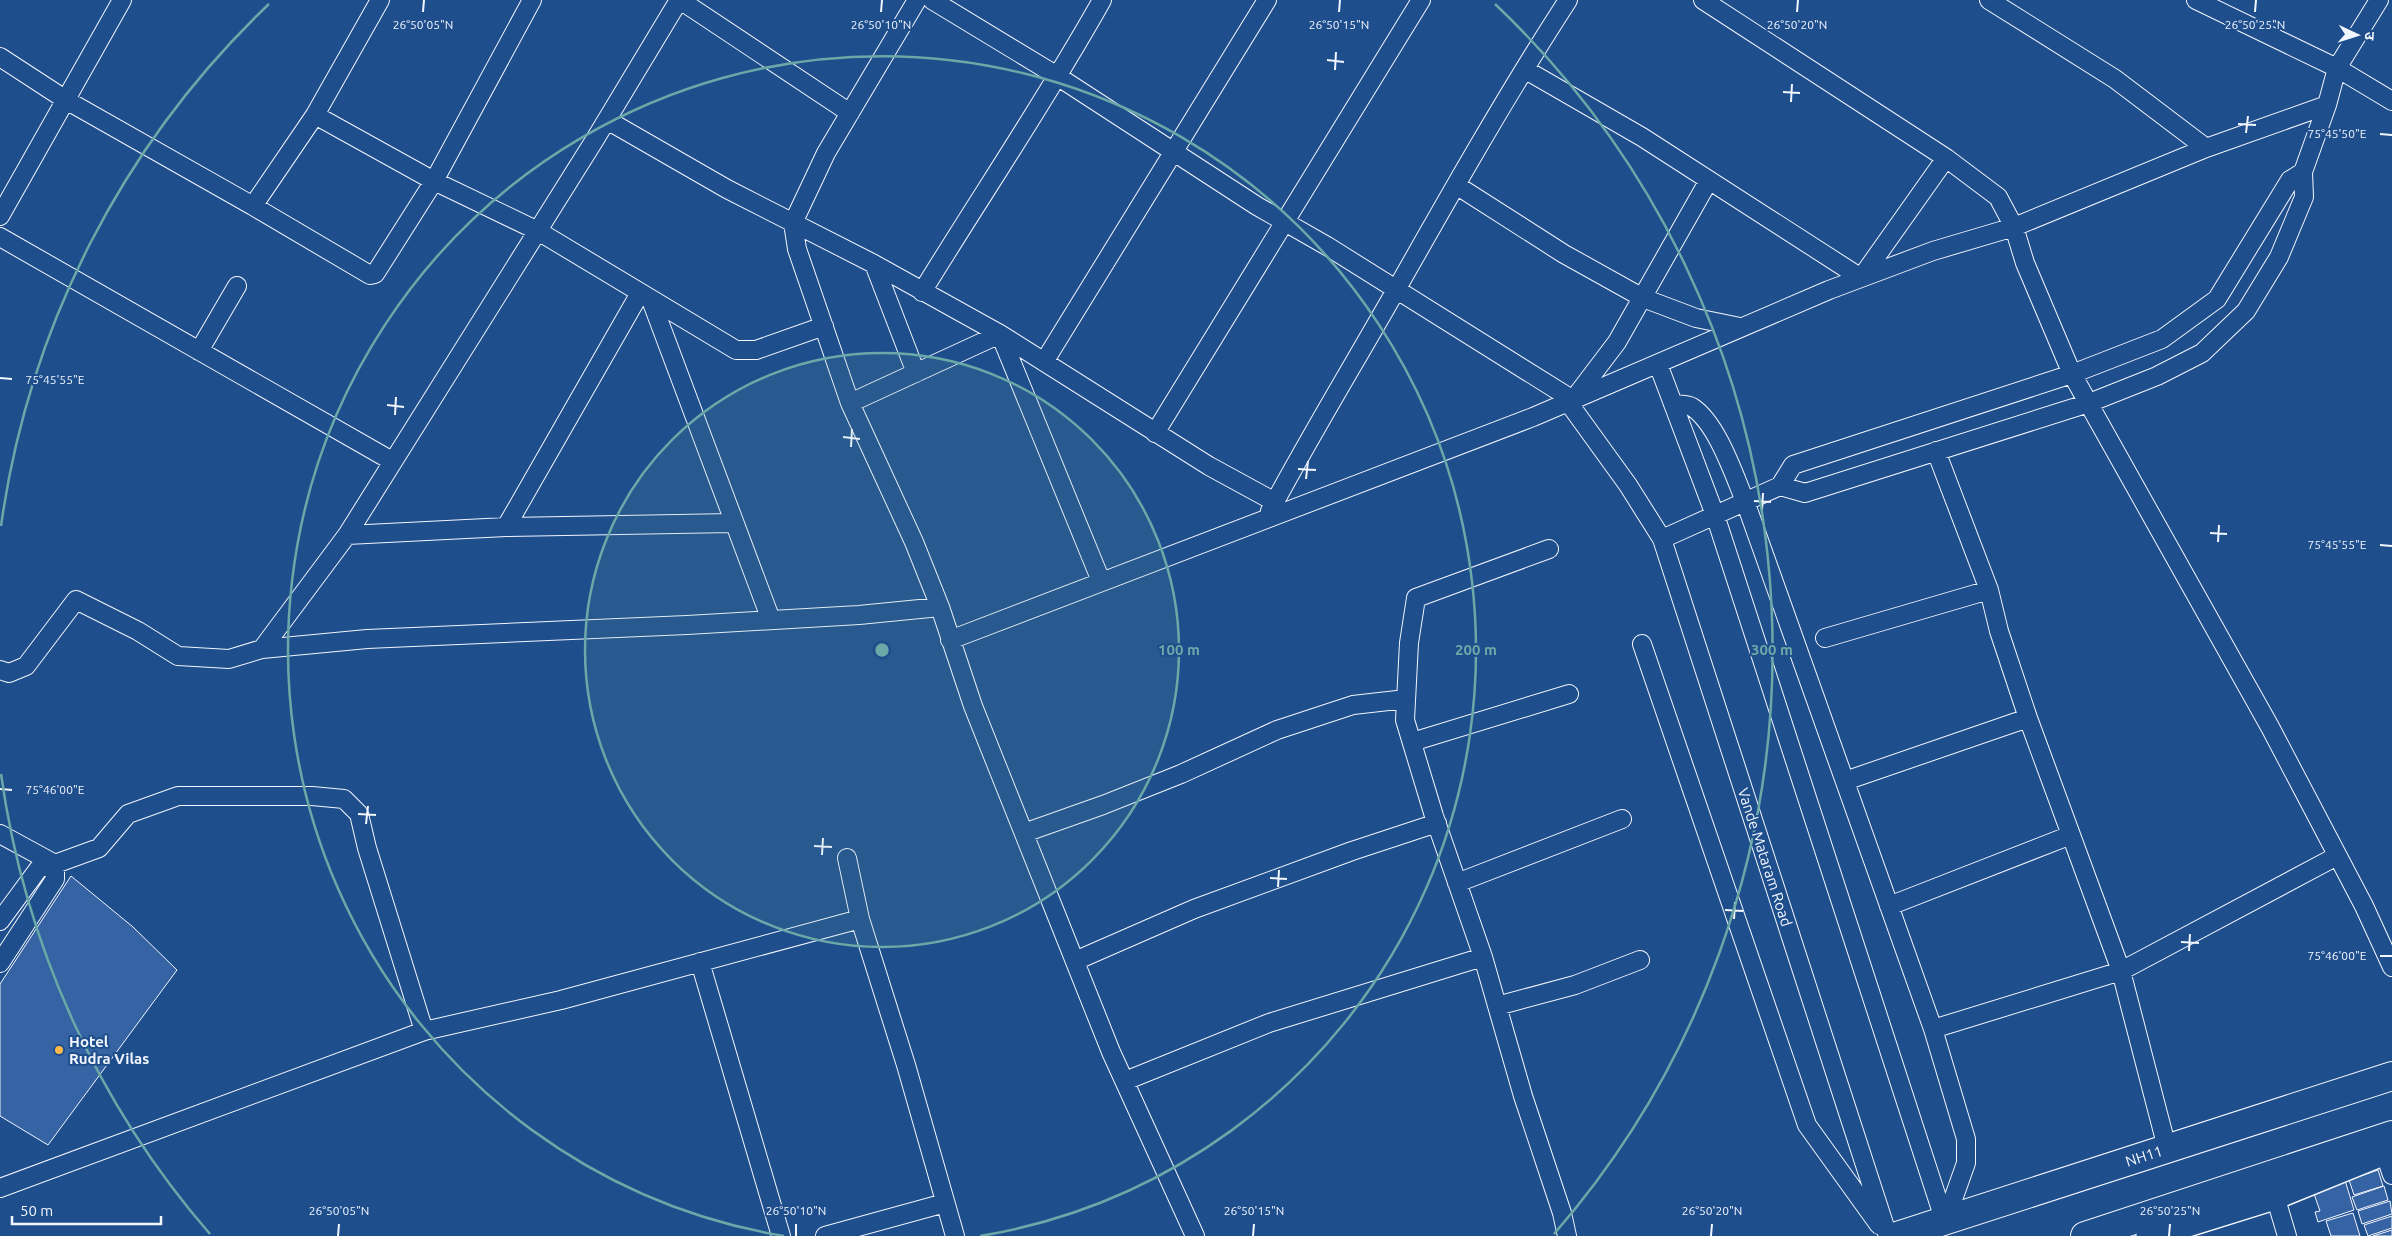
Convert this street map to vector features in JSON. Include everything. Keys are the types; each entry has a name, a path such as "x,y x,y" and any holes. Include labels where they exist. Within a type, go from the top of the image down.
{"highway":[{"name":"NH11","path":"1896,1236 1945,1222 2392,1076"},
{"path":"2085,1236 2175,1206 2272,1186 2389,1145"},
{"path":"2151,1235 2175,1206"}],"street":[{"path":"0,216 122,0"},
{"path":"253,206 315,115 380,0"},
{"path":"0,57 66,100 370,275 376,274 434,181 532,0"},
{"path":"262,649 347,535 538,231 680,0 850,113"},
{"path":"917,0 826,153 793,223 797,249 850,403 914,542 940,607 973,706 1075,961 1125,1082 1195,1236"},
{"path":"932,0 1059,77 1257,206 1397,288 1571,401"},
{"path":"922,292 976,203 1059,77 1102,0"},
{"path":"1044,362 1267,0"},
{"path":"1155,433 1286,222 1324,155 1421,0"},
{"path":"1265,520 1312,433 1456,185 1568,0"},
{"path":"1703,0 1946,158 1998,197 2014,227 2025,263 2072,374 2270,726 2392,967"},
{"path":"1989,0 2115,79 2206,148"},
{"path":"2196,0 2337,68 2392,101"},
{"path":"1780,486 1805,493 2089,403 2157,376 2202,353 2246,311 2279,257 2304,197 2303,172 2327,105 2337,68 2379,0"},
{"path":"1526,70 1642,137 1861,278"},
{"path":"950,640 1571,401 1740,327 1861,278 1933,251 2014,227 2206,148 2327,105"},
{"path":"315,115 434,181 538,231 736,350 756,350 824,326"},
{"path":"607,120 727,189 874,264 1000,334 1209,466 1275,502"},
{"path":"1861,278 1946,158"},
{"path":"1662,539 1780,486 1793,465 2072,374 2162,340 2217,299 2290,180 2303,172"},
{"path":"1571,401 1617,342 1709,180"},
{"path":"1456,185 1564,254 1643,298 1696,318 1740,327"},
{"path":"0,237 392,461"},
{"path":"874,264 916,373"},
{"path":"199,351 237,286"},
{"path":"646,297 771,620"},
{"path":"506,527 646,297"},
{"path":"850,403 1000,334"},
{"path":"1000,334 1101,581"},
{"path":"1658,364 1715,515 1945,1222"},
{"name":"Vande Mataram Road","path":"1571,401 1662,539 1887,1236"},
{"path":"1673,404 1691,406 1705,418 1723,451 1745,501 1933,1028 1966,1139 1966,1163 1945,1222"},
{"path":"1936,451 1989,590 1999,631 2028,718 2121,971 2167,1148"},
{"path":"347,535 506,527 733,523"},
{"path":"1549,549 1465,578 1416,598 1409,643 1405,720 1437,823 1483,958 1523,1096 1562,1214 1567,1236"},
{"path":"1825,638 1989,590"},
{"path":"0,670 9,673 26,666 76,600 138,631 178,656 228,660 262,649 368,639 771,620 940,607"},
{"path":"1642,644 1806,1125 1887,1236"},
{"path":"1412,742 1569,694"},
{"path":"1024,833 1181,774 1277,730 1353,705 1406,699"},
{"path":"1845,781 2028,718"},
{"path":"0,921 39,868 99,848 128,814 178,796 312,796 344,798 358,814 424,1031"},
{"path":"1457,883 1622,819"},
{"path":"1075,961 1194,908 1352,851 1437,823"},
{"path":"0,834 55,864"},
{"path":"1889,906 2072,835"},
{"path":"1933,1028 2121,971 2337,856"},
{"path":"847,858 860,919 906,1065 955,1236"},
{"path":"0,963 55,880 55,864"},
{"path":"0,1188 424,1031 562,1000 860,919"},
{"path":"1125,1082 1269,1023 1483,958"},
{"path":"1497,1006 1575,985 1640,960"},
{"path":"700,962 781,1236"},
{"path":"2389,1145 2392,1175"},
{"path":"2151,1235 2272,1186 2287,1236"},
{"path":"825,1236 945,1203"}],"building":[{"name":"Hotel Rudra Vilas","path":"71,876 133,927 177,970 48,1145 0,1116 0,984"},
{"path":"2378,1170 2383,1186 2354,1195 2349,1180"},
{"path":"2345,1180 2354,1210 2318,1222 2315,1212 2320,1211 2313,1191"},
{"path":"2384,1186 2388,1200 2357,1210 2352,1197"},
{"path":"2390,1201 2392,1214 2362,1224 2358,1211"},
{"path":"2353,1213 2360,1236 2331,1236 2326,1221"},
{"path":"2392,1216 2392,1228 2368,1236 2364,1225"},
{"path":"2392,1230 2392,1236 2373,1236"}],"place":[{"name":"Hotel Rudra Vilas","path":"59,1050"}]}
